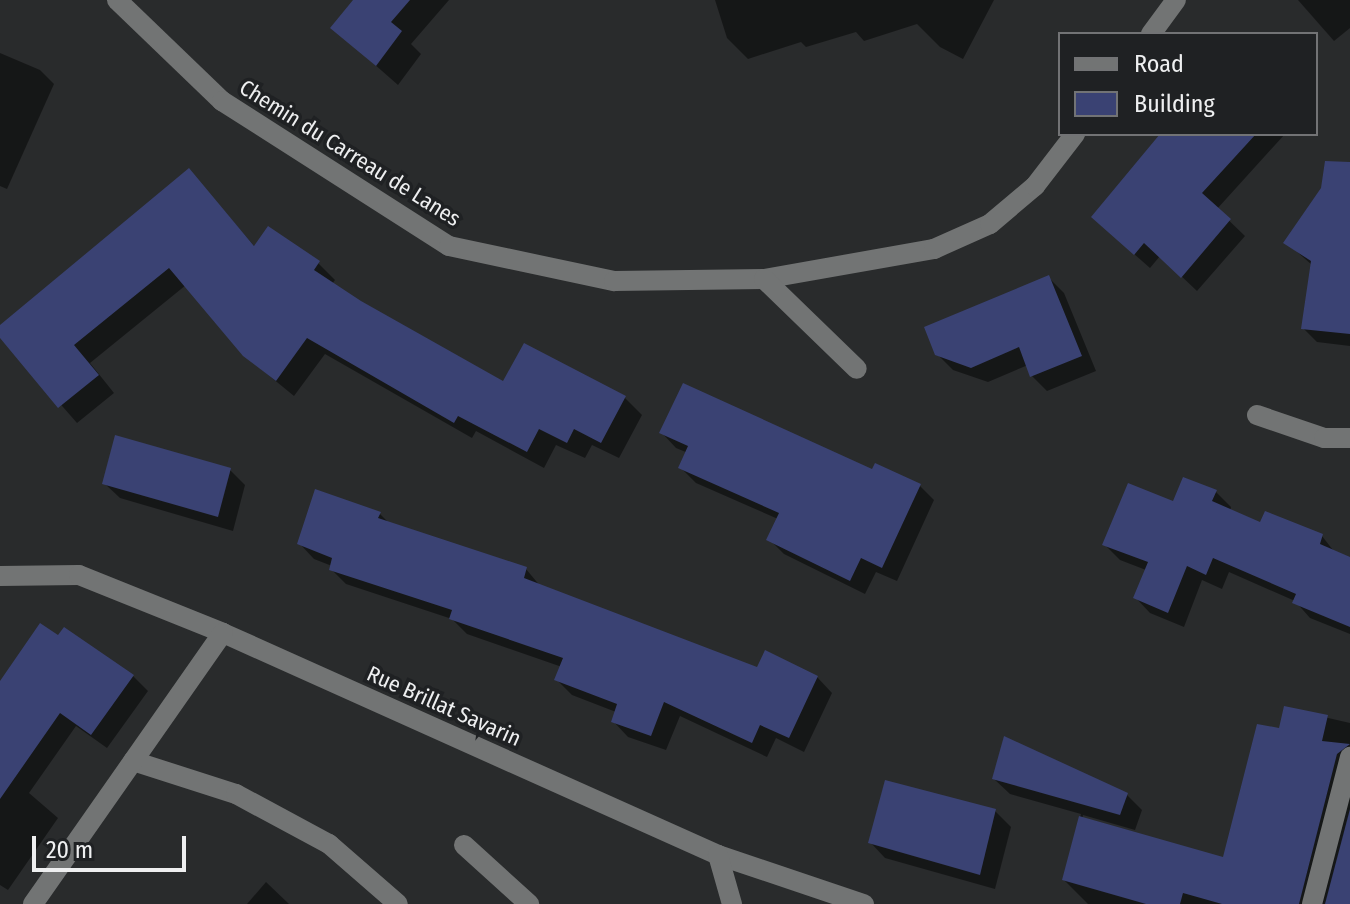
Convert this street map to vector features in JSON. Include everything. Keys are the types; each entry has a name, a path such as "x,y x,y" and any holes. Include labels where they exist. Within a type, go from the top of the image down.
{"street":[{"name":"Chemin du Carreau de Lanes","path":"117,0 222,101 449,246 614,281 764,279 934,249 990,224 1035,186 1073,136"},
{"path":"1152,32 1176,0"},
{"path":"764,279 857,369"},
{"path":"1257,415 1324,438 1350,438"},
{"name":"Rue Brillat Savarin","path":"0,576 79,575 223,633 718,855 864,904"},
{"path":"33,904 223,633"},
{"path":"1312,904 1350,757"},
{"path":"133,761 236,794 329,844 398,904"},
{"path":"464,845 529,904"},
{"path":"718,855 732,904"}],"building":[{"path":"353,0 410,0 391,22 402,31 376,66 330,28"},
{"path":"1158,136 1254,136 1202,193 1231,219 1181,278 1144,243 1134,255 1091,217"},
{"path":"1325,161 1350,162 1350,334 1301,329 1311,261 1283,243 1321,188"},
{"path":"189,168 254,246 268,226 320,261 314,270 361,301 503,381 524,343 626,396 601,443 574,429 567,443 539,429 527,452 458,416 454,423 307,338 276,381 243,356 169,268 74,345 99,375 58,408 0,338 0,325"},
{"path":"1049,275 1082,356 1030,377 1019,347 971,368 935,355 924,327"},
{"path":"683,383 872,469 875,463 921,484 882,568 861,558 850,581 766,540 779,513 678,468 688,446 659,433"},
{"path":"115,435 231,468 218,517 102,484"},
{"path":"1183,477 1217,490 1212,501 1260,522 1265,511 1323,534 1320,544 1350,557 1350,627 1292,603 1296,594 1213,558 1206,575 1187,566 1168,613 1133,598 1148,562 1102,545 1128,483 1173,501"},
{"path":"315,489 381,512 378,518 527,567 524,578 757,667 765,650 818,676 789,738 760,725 752,743 664,702 651,736 611,722 617,704 554,680 563,658 449,619 452,610 329,570 332,558 297,544"},
{"path":"40,623 58,635 64,627 134,675 91,735 60,713 0,799 0,681"},
{"path":"1284,706 1328,715 1322,741 1350,744 1337,754 1299,904 1222,904 1183,893 1180,904 1146,904 1062,880 1079,816 1223,857 1257,724 1279,728"},
{"path":"1004,736 1128,793 1120,815 992,779"},
{"path":"885,780 996,809 980,875 868,843"},
{"path":"1350,809 1350,904 1325,904"}]}
